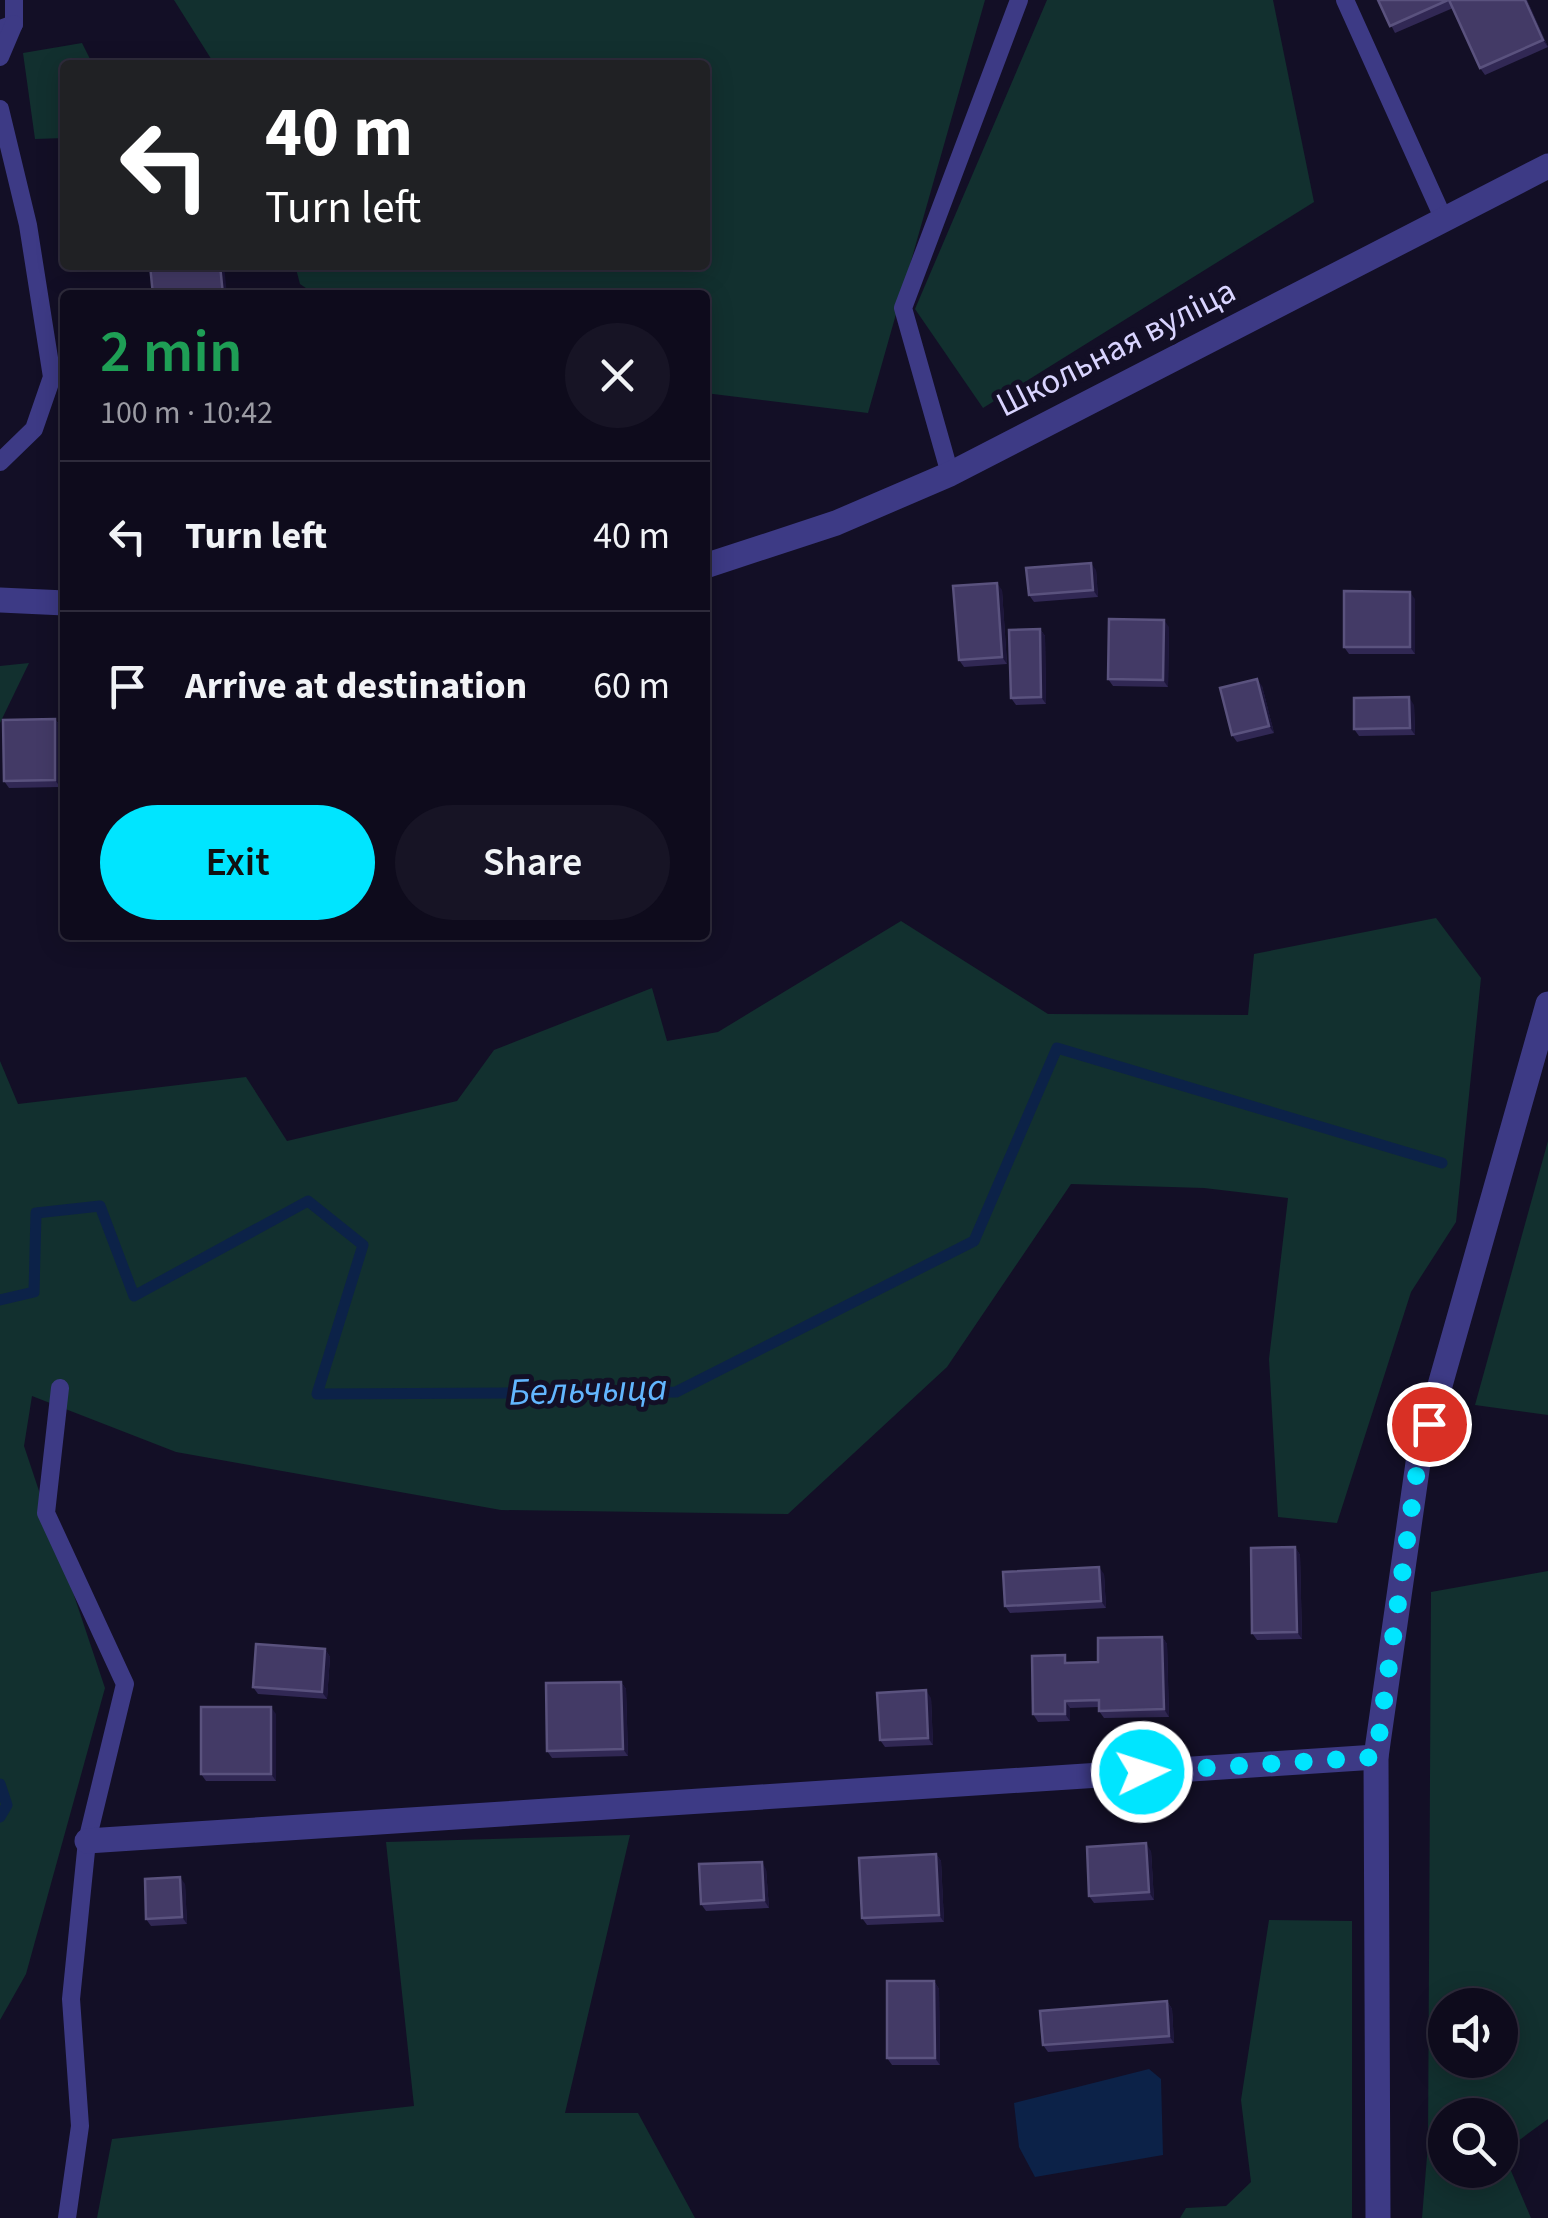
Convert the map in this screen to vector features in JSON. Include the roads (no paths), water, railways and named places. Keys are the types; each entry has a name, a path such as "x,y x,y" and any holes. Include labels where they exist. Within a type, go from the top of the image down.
{"street":[{"name":"Школьная вуліца","path":"710,564 820,530 950,474 1548,166"},
{"path":"0,600 60,603"},
{"path":"1378,2218 1376,1757 1418,1463 1548,1004"},
{"path":"88,1841 1376,1757"}],"lane":[{"path":"0,58 14,0"},
{"path":"950,474 904,308 1019,0"},
{"path":"1345,0 1445,222"},
{"path":"0,109 28,226 52,377 34,429 0,462"},
{"path":"60,1388 46,1514 126,1684 88,1841 71,1999 80,2126 67,2218"}],"water":[{"path":"1149,2069 1161,2079 1163,2155 1035,2177 1019,2147 1014,2103"}],"waterway":[{"name":"Бельчыца","path":"0,1300 34,1292 36,1213 100,1206 134,1296 308,1201 363,1245 317,1394 676,1392 974,1241 1057,1048 1442,1163"},
{"path":"0,1784 7,1805 0,1817"}]}
